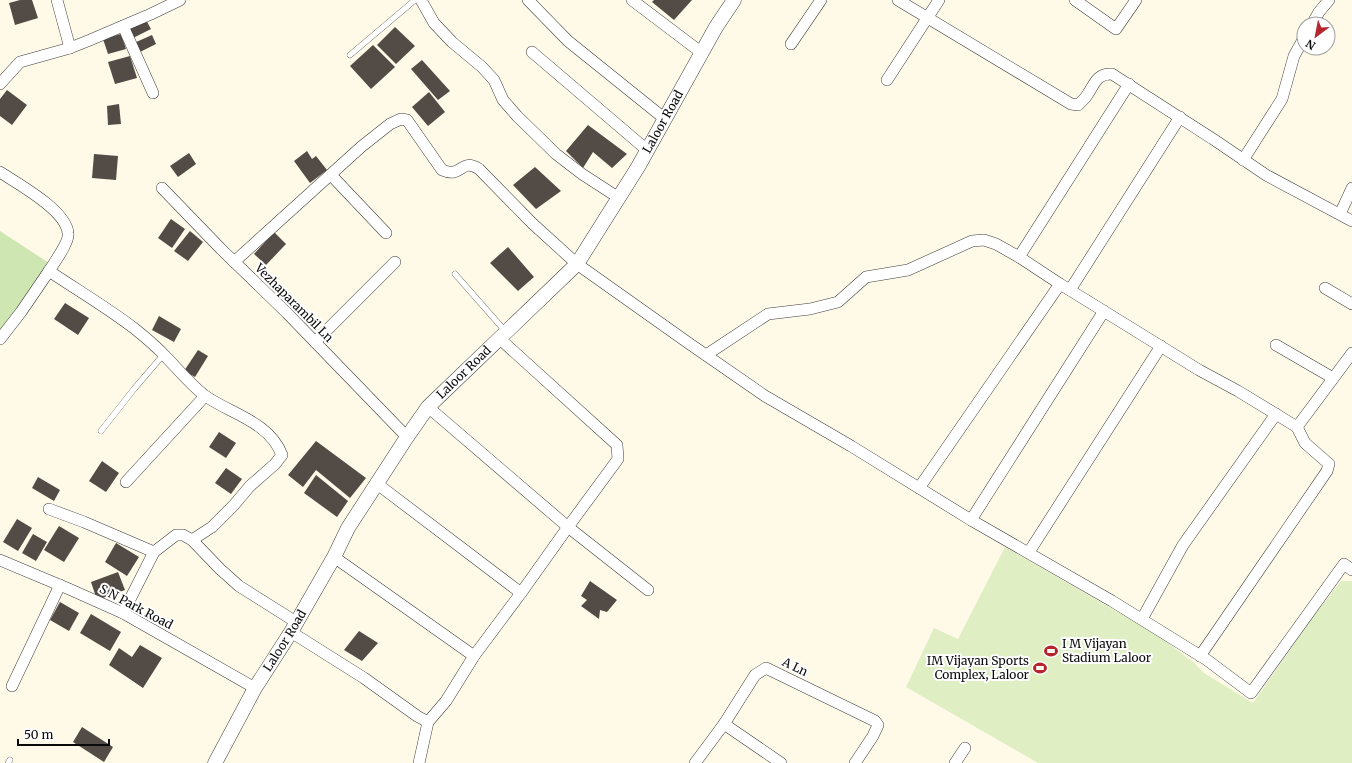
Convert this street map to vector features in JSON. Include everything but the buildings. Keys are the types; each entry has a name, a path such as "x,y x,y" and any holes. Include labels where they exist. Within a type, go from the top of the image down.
{"street":[{"path":"57,0 70,48"},
{"path":"0,84 20,62 70,48 180,0"},
{"path":"421,0 434,23 452,42 482,67 494,80 503,100 517,116 556,154 582,174 619,198"},
{"path":"528,0 568,41 665,119"},
{"path":"632,0 702,52"},
{"name":"Laloor Road","path":"215,763 255,688 334,557 348,528 407,436 428,407 578,264 648,150 716,27 734,0"},
{"path":"792,44 821,0"},
{"path":"898,0 1071,104 1078,105 1085,98 1098,78 1105,73 1112,74 1180,117 1266,175 1352,221"},
{"path":"887,80 939,0"},
{"path":"1075,0 1116,28 1136,0"},
{"path":"1317,16 1329,0"},
{"path":"123,26 153,93"},
{"path":"532,52 648,150"},
{"path":"1243,160 1282,99 1296,52"},
{"path":"1019,257 1129,84"},
{"path":"919,488 1065,287 1180,117"},
{"path":"234,262 361,147 390,124 401,119 407,120 442,170 449,173 455,173 466,165 473,165 479,169 533,224 578,264 706,356 765,396 851,446 971,520 1029,552 1142,619 1200,656 1251,693 1344,564 1352,570"},
{"path":"0,172 35,194 60,214 69,233 49,271 21,312 0,339"},
{"path":"331,175 386,232"},
{"name":"Vezhaparambil Ln","path":"162,188 407,436"},
{"path":"1340,214 1352,188"},
{"path":"706,356 768,314 810,309 838,302 866,277 908,270 972,242 984,240 996,244 1019,257 1199,370 1238,391 1297,427 1304,443 1329,464 1327,471 1200,656"},
{"path":"315,342 396,262"},
{"path":"49,271 135,329 164,354 189,382 205,396 253,421 272,439 279,448 282,455 275,464 250,486 212,527 192,540"},
{"path":"1326,288 1352,304"},
{"path":"971,520 1104,311"},
{"path":"419,763 428,722 446,701 474,656 618,459 617,445 503,336"},
{"path":"1276,345 1333,378"},
{"path":"1029,552 1161,346"},
{"path":"1297,427 1352,353"},
{"path":"126,482 205,396"},
{"path":"428,407 568,527 648,590"},
{"path":"1142,619 1183,546 1276,414"},
{"path":"376,483 520,593"},
{"path":"49,509 84,522 154,552"},
{"path":"123,614 154,552 176,535 183,535 192,540 239,586 293,627 417,716 428,722"},
{"path":"334,557 474,656"},
{"name":"S N Park Road","path":"0,560 60,585 123,614 255,688"},
{"path":"12,686 60,585"},
{"name":"A Ln","path":"695,763 724,724 755,675 766,668 874,721 878,725 873,736 855,763"},
{"path":"724,724 781,763"},
{"path":"955,763 965,748"}],"lane":[{"path":"350,55 415,0"},
{"path":"455,274 503,336"},
{"path":"101,431 164,354"}],"green space":[{"path":"0,231 49,263 0,337"},
{"name":"I M Vijayan Stadium Laloor","path":"1005,547 1159,636 1194,663 1204,673 1253,703 1313,617 1341,581 1352,581 1352,763 1038,763 906,687 934,628 958,639"}],"place":[{"name":"I M Vijayan Stadium Laloor","path":"1051,651"},
{"name":"IM Vijayan Sports Complex, Laloor","path":"1040,668"}]}
